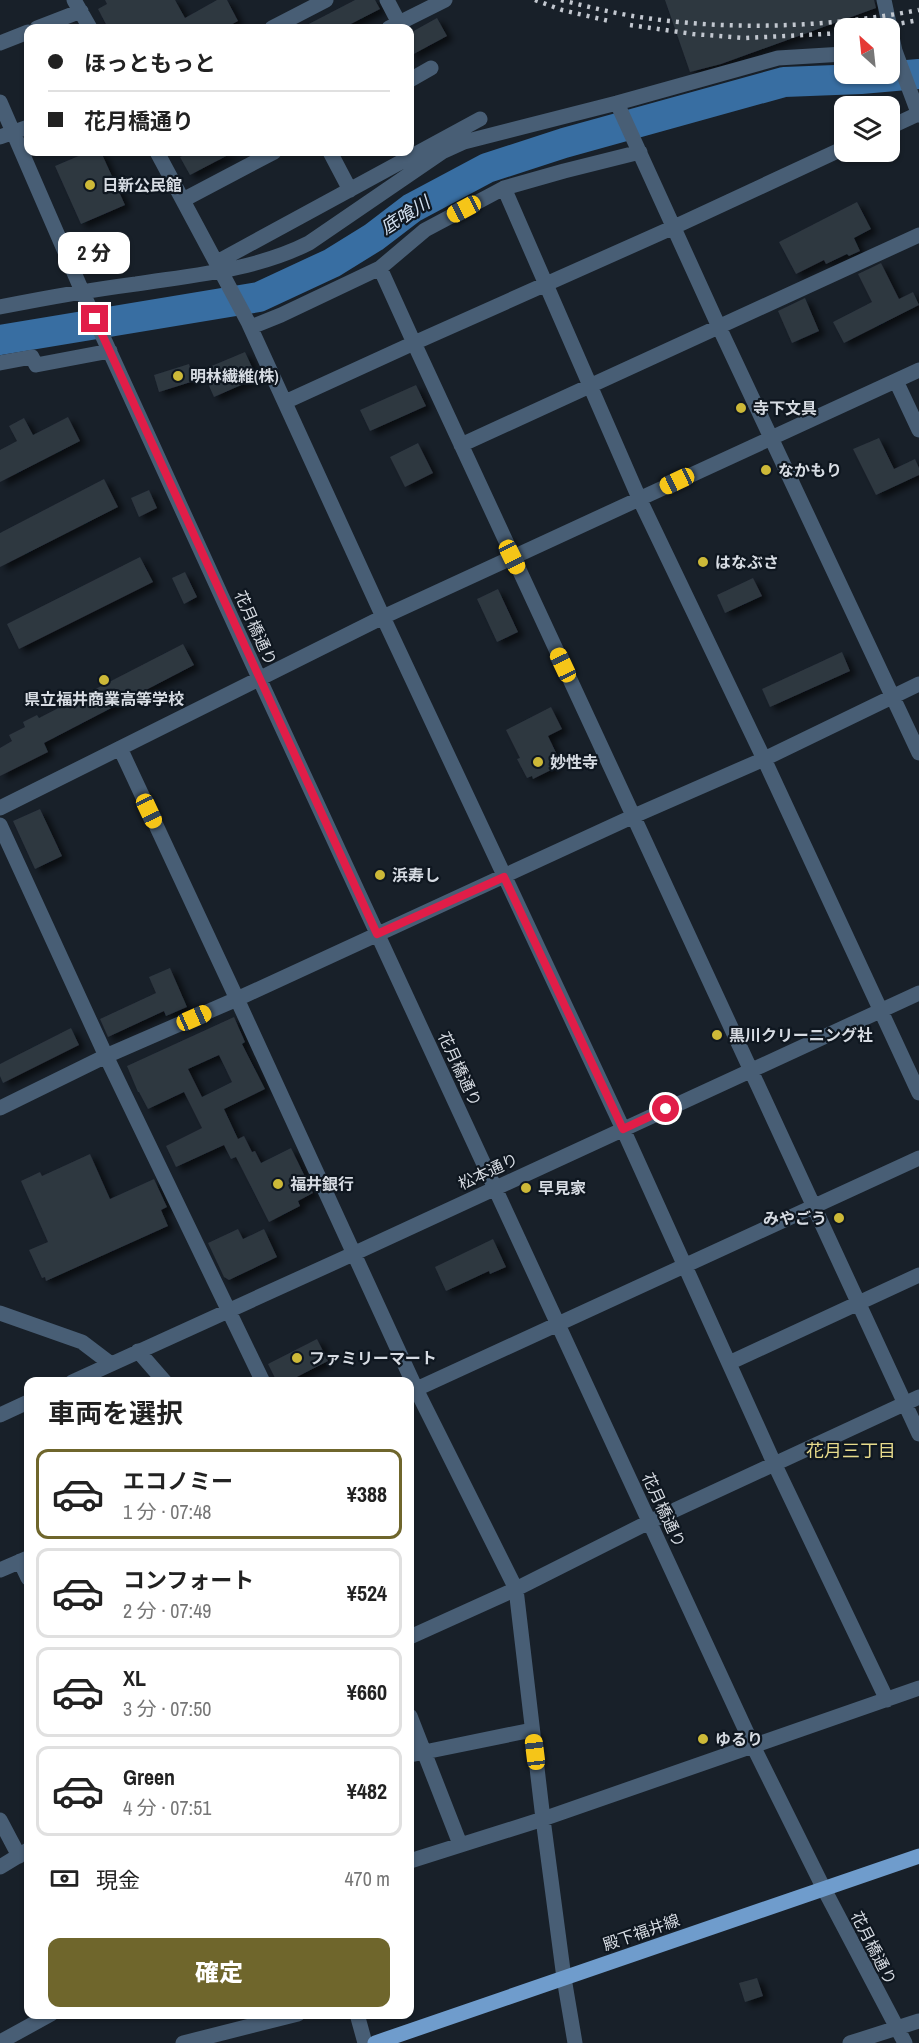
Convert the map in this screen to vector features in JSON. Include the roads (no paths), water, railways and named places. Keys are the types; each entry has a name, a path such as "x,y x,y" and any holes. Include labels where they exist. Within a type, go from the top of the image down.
{"main road":[{"name":"殿下福井線","path":"375,2043 919,1856"}],"street":[{"path":"280,24 326,0"},
{"path":"387,0 393,24"},
{"path":"398,24 445,0"},
{"path":"884,0 887,18"},
{"path":"44,24 77,6 88,24"},
{"path":"0,43 24,34"},
{"path":"0,307 222,271 291,253 442,152 464,142 617,103 778,58 834,55"},
{"path":"414,78 431,68"},
{"path":"900,68 919,114 900,123"},
{"name":"花月橋通り","path":"0,102 7,134 84,295 753,1746 904,2043"},
{"path":"617,103 719,327 919,753"},
{"path":"414,155 480,119"},
{"path":"7,134 24,128"},
{"path":"250,325 281,315 380,268 425,230 504,188 640,152"},
{"path":"285,402 834,153"},
{"path":"159,156 250,325 383,617 623,1129 774,1463 887,1700"},
{"path":"183,200 266,156"},
{"path":"332,156 350,190"},
{"path":"222,271 350,190 412,156"},
{"path":"504,188 639,498 764,759 919,1093"},
{"path":"461,445 919,235"},
{"path":"380,268 859,1303 912,1400 919,1434"},
{"path":"0,363 32,357 36,365 107,345"},
{"path":"0,808 383,617 919,370"},
{"path":"896,381 919,429"},
{"path":"0,1108 106,1056 237,999 634,816 764,759 919,684"},
{"path":"120,748 237,999 407,1377"},
{"path":"0,825 106,1056 260,1377"},
{"name":"松本通り","path":"83,1377 919,993"},
{"path":"414,1391 919,1158"},
{"path":"729,1363 919,1275"},
{"path":"0,1313 82,1342 111,1364"},
{"path":"138,1351 161,1377"},
{"path":"414,1393 516,1589 543,1819 575,2043"},
{"path":"414,1635 516,1589 649,1522 912,1400"},
{"path":"0,1415 24,1404"},
{"path":"0,1569 24,1560"},
{"path":"414,1860 543,1819 919,1688"},
{"path":"417,1754 532,1730"},
{"path":"414,1738 417,1754 460,1844"},
{"path":"0,1820 24,1853 0,1867"},
{"path":"0,2042 42,2019"},
{"path":"183,2043 278,2019"},
{"path":"358,2019 365,2043"},
{"path":"850,2043 919,2021"}],"waterway":[{"name":"底喰川","path":"0,340 259,297 332,263 374,237 412,208 487,168 564,143 784,82 919,74"}],"railway":[{"path":"535,0 562,10 609,21"},
{"path":"561,0 646,18 749,26 851,20 919,10"},
{"path":"900,23 919,20"},
{"path":"630,25 693,34 745,38 834,34"}],"place":[{"name":"日新公民館","path":"90,185"},
{"name":"明林繊維(株)","path":"178,376"},
{"name":"寺下文具","path":"741,408"},
{"name":"なかもり","path":"766,470"},
{"name":"はなぶさ","path":"703,562"},
{"name":"県立福井商業高等学校","path":"104,680"},
{"name":"妙性寺","path":"538,762"},
{"name":"浜寿し","path":"380,875"},
{"name":"黒川クリーニング社","path":"717,1035"},
{"name":"福井銀行","path":"278,1184"},
{"name":"早見家","path":"526,1188"},
{"name":"みやごう","path":"839,1218"},
{"name":"ファミリーマート","path":"297,1358"},
{"name":"ゆるり","path":"703,1739"}],"district":[{"name":"花月三丁目","path":"851,1450"}]}
